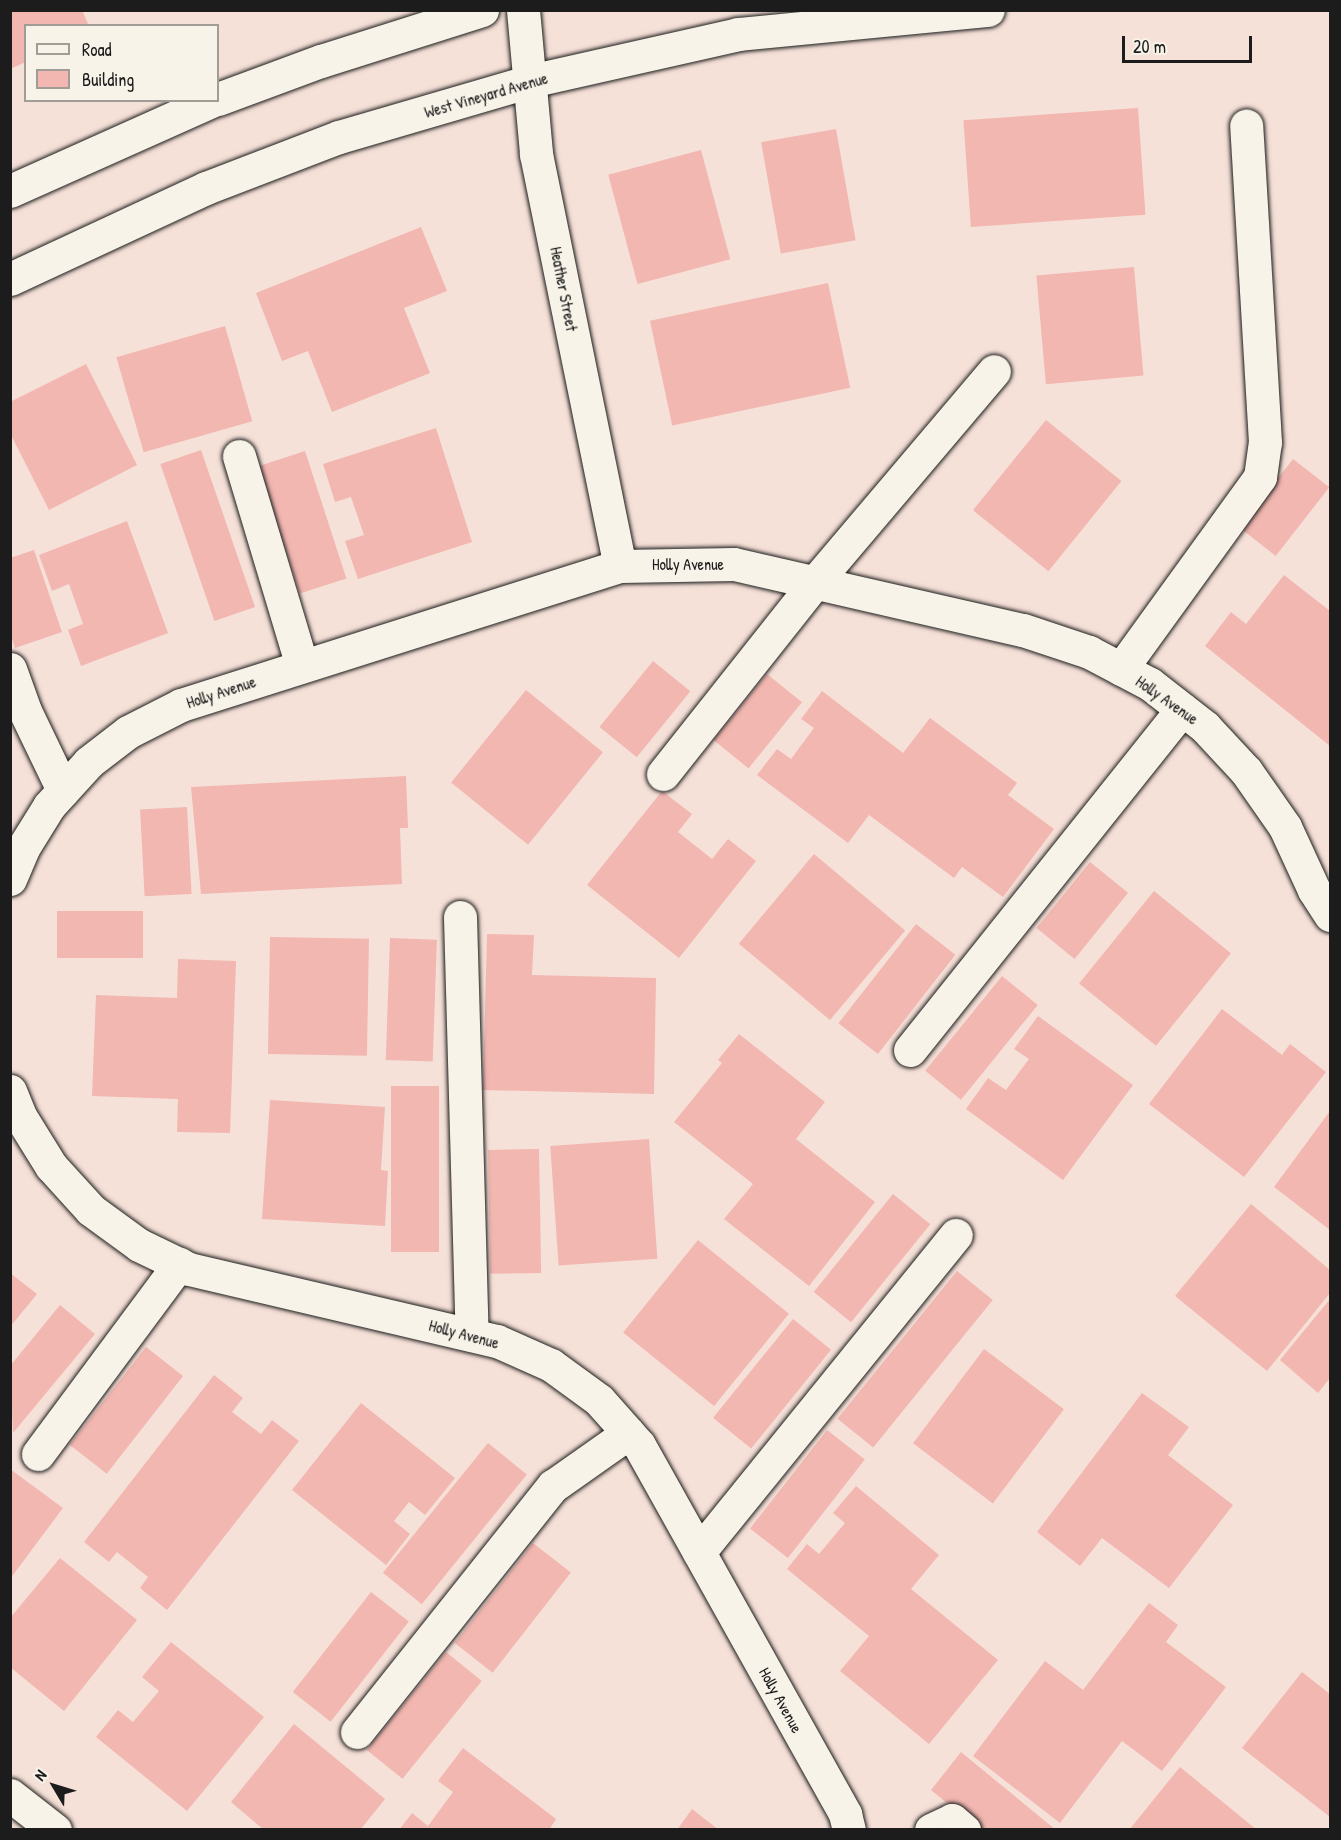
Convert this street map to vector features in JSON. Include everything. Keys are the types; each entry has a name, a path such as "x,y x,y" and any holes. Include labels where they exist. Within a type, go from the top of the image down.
{"street":[{"path":"219,99 321,61 482,10"},
{"name":"Heather Street","path":"523,10 536,154 620,566"},
{"name":"West Vineyard Avenue","path":"10,279 206,188 339,137 530,81 738,34 988,10"},
{"path":"11,190 209,102"},
{"path":"1121,669 1260,477 1265,442 1246,126"},
{"path":"663,774 816,581 994,371"},
{"path":"239,456 302,666"},
{"name":"Holly Avenue","path":"10,879 23,848 63,790 89,762 128,732 181,705 620,566 734,564 1023,630 1089,652 1150,684 1182,709 1246,771 1285,828 1314,890 1330,915"},
{"path":"10,669 25,711 63,790"},
{"path":"910,1050 1182,709"},
{"path":"459,917 472,1335"},
{"name":"Holly Avenue","path":"14,1109 51,1166 91,1210 139,1245 179,1264 498,1341 551,1365 599,1400 628,1433 699,1552 845,1814 849,1830"},
{"path":"699,1552 956,1235"},
{"path":"38,1454 179,1264"},
{"path":"357,1732 553,1486 628,1433"},
{"path":"10,1795 55,1830"},
{"path":"931,1830 952,1820 964,1830"}],"building":[{"path":"10,10 82,10 88,24 24,24 24,63 10,69"},
{"path":"1138,108 1145,215 971,227 963,120"},
{"path":"836,129 856,240 781,253 761,142"},
{"path":"701,150 730,259 638,284 608,175"},
{"path":"421,227 447,291 404,308 430,373 332,412 308,351 282,361 256,293"},
{"path":"1134,267 1143,376 1046,384 1036,276"},
{"path":"828,283 850,388 672,426 650,321"},
{"path":"225,326 252,421 144,452 116,357"},
{"path":"86,364 137,465 49,510 10,433 10,402"},
{"path":"1046,420 1121,481 1048,571 973,510"},
{"path":"436,428 472,542 358,579 345,541 364,535 351,497 335,502 323,464"},
{"path":"201,450 255,607 214,621 160,464"},
{"path":"305,451 346,578 300,594 258,466"},
{"path":"1293,459 1329,487 1276,556 1239,528"},
{"path":"127,521 168,633 81,666 68,630 83,624 69,584 52,591 39,555"},
{"path":"34,550 62,632 15,648 10,633 10,558"},
{"path":"1284,575 1330,611 1330,746 1205,646 1231,612 1246,624"},
{"path":"653,661 690,691 637,757 600,727"},
{"path":"767,674 802,702 748,768 714,740"},
{"path":"526,690 603,752 528,845 451,782"},
{"path":"822,691 903,753 930,718 1017,783 1008,795 1054,829 1003,897 962,867 954,878 869,815 848,843 757,775 777,749 791,759 814,728 801,719"},
{"path":"406,776 408,828 400,828 402,884 201,894 191,787"},
{"path":"662,791 692,814 678,832 712,859 728,839 756,861 679,958 587,885"},
{"path":"187,807 192,894 145,896 140,809"},
{"path":"814,854 905,930 830,1020 739,944"},
{"path":"1090,862 1128,893 1075,959 1037,928"},
{"path":"1154,891 1231,953 1156,1046 1079,983"},
{"path":"57,911 143,911 143,958 57,958"},
{"path":"916,924 955,955 878,1054 838,1023"},
{"path":"487,934 534,935 532,975 656,978 654,1094 483,1090"},
{"path":"270,937 369,939 367,1056 268,1054"},
{"path":"390,938 437,940 433,1062 386,1060"},
{"path":"178,959 236,961 230,1133 177,1132 178,1099 92,1096 96,995 177,998"},
{"path":"1002,976 1038,1005 961,1100 925,1071"},
{"path":"1222,1009 1282,1055 1290,1044 1326,1072 1244,1177 1149,1104"},
{"path":"1038,1016 1133,1085 1063,1180 966,1109 988,1078 1006,1090 1029,1059 1014,1049"},
{"path":"739,1034 825,1102 796,1139 875,1202 809,1286 724,1219 753,1184 674,1122 722,1063 718,1060"},
{"path":"391,1086 439,1086 439,1252 391,1252"},
{"path":"270,1100 385,1107 381,1170 388,1171 385,1226 262,1219"},
{"path":"1330,1111 1330,1230 1274,1187"},
{"path":"649,1139 657,1259 559,1266 550,1146"},
{"path":"539,1149 541,1273 490,1274 488,1150"},
{"path":"893,1194 930,1224 851,1322 814,1292"},
{"path":"1251,1204 1330,1270 1330,1293 1267,1371 1175,1296"},
{"path":"698,1240 789,1314 714,1406 623,1332"},
{"path":"957,1271 993,1300 873,1448 837,1419"},
{"path":"10,1273 37,1294 10,1327"},
{"path":"1330,1299 1330,1378 1318,1393 1280,1360"},
{"path":"60,1305 95,1334 13,1433 10,1366"},
{"path":"793,1319 831,1350 751,1449 713,1418"},
{"path":"146,1347 183,1376 107,1474 70,1445"},
{"path":"984,1349 1064,1409 993,1503 913,1443"},
{"path":"214,1375 243,1398 232,1412 261,1434 272,1420 299,1441 167,1610 140,1588 148,1577 117,1552 109,1562 84,1542"},
{"path":"1142,1393 1189,1427 1168,1455 1233,1505 1169,1588 1102,1538 1080,1566 1037,1532"},
{"path":"361,1403 455,1478 425,1515 409,1502 394,1521 410,1534 386,1565 292,1490"},
{"path":"827,1430 865,1460 788,1558 750,1529"},
{"path":"488,1443 527,1474 422,1604 383,1573"},
{"path":"10,1469 63,1508 10,1579"},
{"path":"856,1486 939,1555 911,1589 998,1660 929,1744 840,1671 869,1636 787,1569 807,1544 819,1554 845,1523 833,1513"},
{"path":"533,1543 571,1573 493,1673 455,1643"},
{"path":"60,1558 137,1620 64,1711 10,1667 10,1618"},
{"path":"371,1592 409,1622 331,1722 293,1692"},
{"path":"1149,1603 1178,1625 1166,1642 1226,1687 1162,1771 1122,1741 1060,1823 973,1756 1045,1661 1083,1690"},
{"path":"171,1642 264,1717 187,1811 96,1737 118,1710 133,1722 159,1691 142,1677"},
{"path":"446,1652 482,1681 402,1779 367,1750"},
{"path":"1302,1672 1330,1694 1330,1817 1242,1748"},
{"path":"294,1724 385,1799 360,1830 264,1830 231,1802"},
{"path":"463,1748 556,1819 549,1830 399,1830 412,1813 428,1826 453,1792 438,1781"},
{"path":"961,1752 1056,1830 980,1830 931,1790"},
{"path":"1180,1767 1257,1830 1129,1830"},
{"path":"692,1809 719,1830 677,1830"}]}
